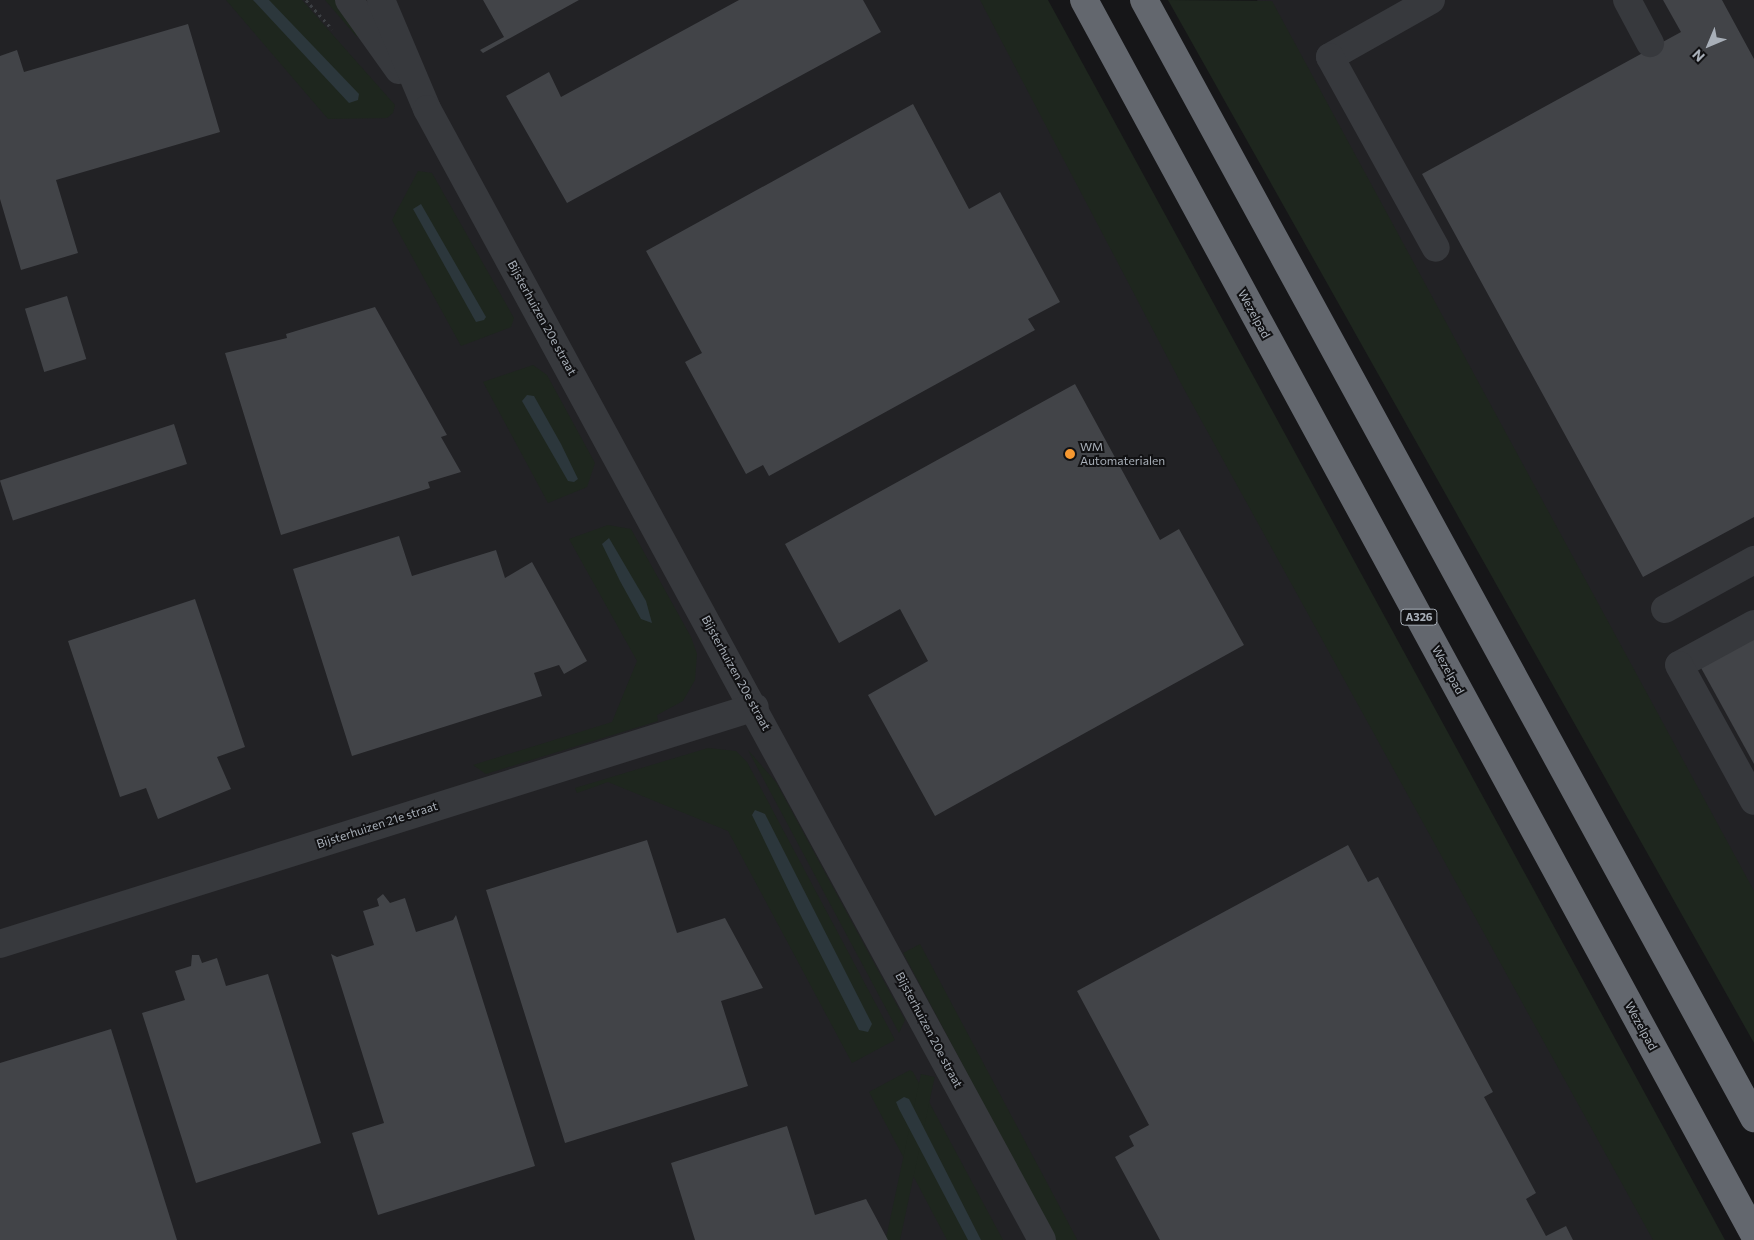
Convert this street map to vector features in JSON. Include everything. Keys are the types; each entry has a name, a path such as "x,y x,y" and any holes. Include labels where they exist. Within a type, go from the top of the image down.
{"highway":[{"name":"Wezelpad","path":"1084,0 1754,1234"},
{"path":"1144,0 1754,1118"}],"street":[{"name":"Bijsterhuizen 20e straat","path":"350,0 427,109"},
{"name":"Bijsterhuizen 20e straat","path":"381,0 427,109 755,706 1042,1240"},
{"path":"1431,0 1330,57 1436,248"},
{"path":"1627,0 1650,42"},
{"path":"1665,610 1754,560"},
{"path":"1754,624 1679,665 1754,801"},
{"name":"Bijsterhuizen 21e straat","path":"0,944 755,706"}],"shaded area":[{"path":"0,0 1021,0 1668,1240 0,1240"},
{"path":"226,0 302,0 395,105 393,113 387,118 328,119"},
{"path":"253,0 269,0 359,94 358,100 349,103"},
{"path":"325,0 337,0 359,37 356,36"},
{"path":"980,0 1048,0 1725,1240 1653,1240 1184,389"},
{"path":"1168,0 1272,1 1754,891 1754,1043"},
{"path":"1257,0 1754,0 1754,951"},
{"path":"418,171 432,173 514,318 511,327 461,346 392,220"},
{"path":"421,204 486,317 484,320 476,322 413,209"},
{"path":"533,365 547,375 595,463 587,487 548,503 483,382"},
{"path":"527,395 534,396 561,444 578,479 574,482 568,481 522,401"},
{"path":"608,525 631,529 691,637 697,654 695,680 683,701 657,715 658,721 486,774 473,765 612,722 637,661 569,539"},
{"path":"609,538 646,601 652,623 641,619 620,581 602,544"},
{"path":"708,748 736,751 747,762 895,1040 852,1063 728,831 608,782 577,793 575,788"},
{"path":"748,750 776,782 905,1020 899,1033"},
{"path":"755,810 765,814 872,1024 868,1032 859,1030 752,815"},
{"path":"920,944 1077,1240 1056,1240 903,953"},
{"path":"910,1070 913,1072 1003,1240 947,1240 869,1092"},
{"path":"921,1074 935,1077 900,1240 886,1240"},
{"path":"904,1097 909,1099 981,1240 968,1240 899,1109 896,1102"}],"building":[{"path":"483,0 579,0 483,53 480,50 504,37"},
{"path":"739,0 863,0 881,32 567,203 506,96 549,72 561,97"},
{"path":"1663,0 1722,0 1754,59 1754,517 1643,577 1422,174 1681,32"},
{"path":"188,24 220,132 56,180 78,253 21,270 0,199 0,56 17,50 24,72"},
{"path":"913,104 969,209 1000,192 1060,302 1028,319 1035,330 769,476 763,465 746,474 685,362 702,353 646,251"},
{"path":"67,296 86,359 44,372 25,309"},
{"path":"375,307 447,435 441,437 461,472 428,482 430,488 281,535 225,353 287,338 286,334"},
{"path":"1075,384 1160,540 1179,529 1244,645 935,816 868,695 928,661 900,609 839,643 785,544"},
{"path":"174,424 187,464 13,520 0,481"},
{"path":"399,536 412,576 496,550 505,578 532,562 587,661 564,674 559,665 534,673 542,696 352,756 293,569"},
{"path":"195,599 245,747 217,757 231,789 158,819 146,788 120,797 68,641"},
{"path":"1754,637 1754,764 1700,666"},
{"path":"647,840 677,933 725,918 763,988 721,1001 748,1086 565,1143 486,890"},
{"path":"1348,845 1368,882 1378,877 1493,1092 1484,1097 1536,1193 1526,1199 1546,1236 1566,1226 1573,1240 1160,1240 1115,1157 1134,1146 1129,1136 1149,1125 1077,991"},
{"path":"383,894 390,903 405,898 416,932 453,920 456,915 535,1166 378,1215 352,1133 384,1123 331,954 337,957 374,945 363,911 379,906 377,899"},
{"path":"192,955 199,955 202,963 217,958 226,986 268,974 321,1143 196,1183 142,1013 185,1000 175,971 191,966"},
{"path":"111,1029 177,1240 0,1240 0,1063"},
{"path":"787,1126 815,1215 866,1199 888,1240 695,1240 671,1163"}],"place":[{"name":"WM Automaterialen","path":"1070,454"}]}
